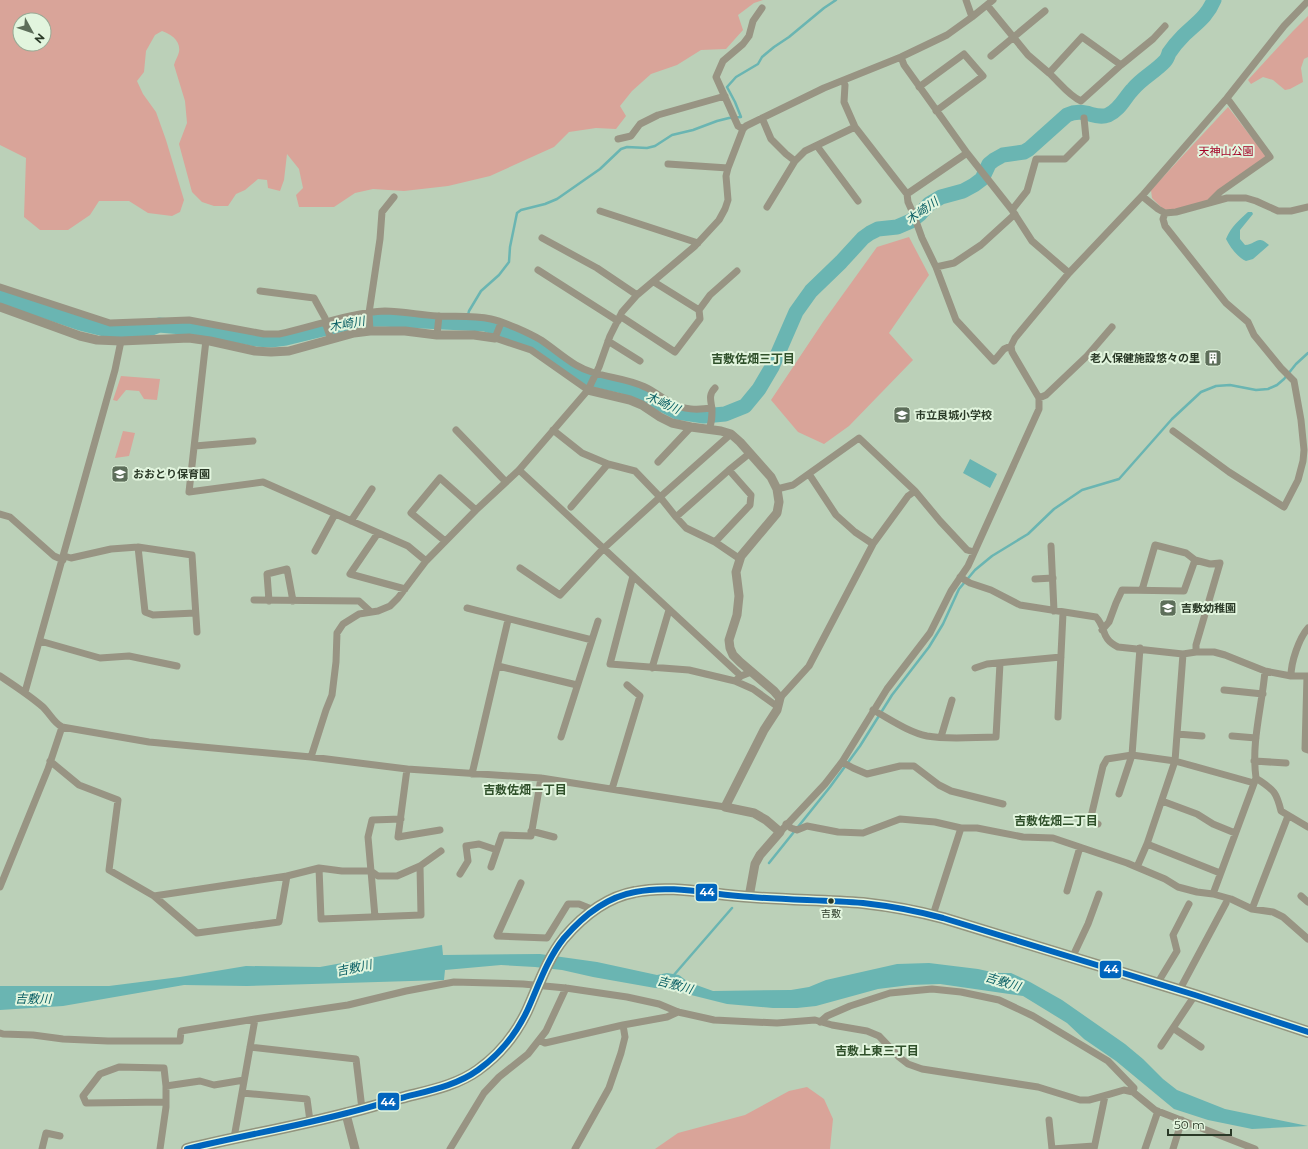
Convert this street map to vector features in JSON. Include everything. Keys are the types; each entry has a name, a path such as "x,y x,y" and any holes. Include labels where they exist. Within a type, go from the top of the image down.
{"highway":[{"path":"187,1149 230,1141 310,1121 346,1114 445,1086 477,1071 492,1059 511,1038 526,1013 551,959 563,939 581,920 603,904 620,896 633,892 661,888 749,897 863,903 912,910 934,915 1195,995 1308,1032"}],"street":[{"path":"966,0 972,17"},
{"path":"311,757 332,694 336,662 337,633 343,624 350,618 359,614 378,611 390,606 426,561 476,510 519,470 588,390 619,318 637,295 680,260 698,243 718,220 725,209 728,200 726,176 742,129 843,80 901,57 947,35 993,0"},
{"path":"749,897 755,864 760,856 786,824 825,784 842,762 887,689 930,633 951,591 968,566 1039,409 1039,398 1012,352 1011,346 1015,338 1069,272 1142,196 1227,98 1298,10 1308,1"},
{"path":"987,5 1028,55 1062,85 1073,98 1081,101 1153,39 1165,26"},
{"path":"742,129 738,126 716,77 723,61 743,44 749,36 753,21 762,8"},
{"path":"991,56 1045,11"},
{"path":"1049,73 1082,38 1121,65"},
{"path":"919,87 964,54 983,76 936,111"},
{"path":"901,57 904,65 966,154 1013,212 1032,241 1069,272"},
{"path":"843,80 845,85 844,102 856,127 907,194 908,202 922,238 936,267 956,320 994,361 1004,349 1011,346"},
{"path":"618,139 631,136 640,124 658,116 725,96"},
{"path":"1210,202 1220,192 1270,157 1227,98"},
{"path":"762,118 771,139 795,161"},
{"path":"936,267 954,263 981,245 1013,212 1027,191 1036,159 1065,159 1086,138 1084,118"},
{"path":"767,206 795,161 805,151 856,127"},
{"path":"817,146 858,201"},
{"path":"907,194 966,154"},
{"path":"668,164 728,168"},
{"path":"1142,196 1158,210 1165,213 1176,212 1227,198 1246,198 1278,211 1291,211 1308,207"},
{"path":"370,330 369,313 380,239 382,212 394,197"},
{"path":"600,212 698,243"},
{"path":"1165,213 1163,219 1165,226 1226,303 1248,322 1254,334 1294,381 1301,420 1304,450 1298,480 1284,507 1229,472 1174,431"},
{"path":"542,238 597,268 637,295"},
{"path":"538,270 675,352 700,319 699,310 710,295 736,271"},
{"path":"654,282 699,310"},
{"path":"0,287 110,323 190,320 264,334 279,334 325,322 386,311 492,319 541,340 576,366 596,374 629,381 644,386 670,403 684,408 695,410 712,408"},
{"path":"260,291 314,298 325,318 331,340"},
{"path":"0,307 80,336 97,340 121,341 189,338 206,340 255,351 289,351 370,330 405,331 437,335 474,335 495,338 531,350 588,390 630,400 642,405 672,423 731,434 771,477 777,489 779,502 777,514 740,559 736,572 739,596 737,615 729,640 733,655 780,698"},
{"path":"437,335 439,316"},
{"path":"495,338 501,323"},
{"path":"1039,398 1046,395 1079,364 1112,327"},
{"path":"206,340 189,492 263,482 408,546 426,561"},
{"path":"25,692 116,370 121,341"},
{"path":"608,341 640,361"},
{"path":"709,429 712,422 710,398 711,392 715,388"},
{"path":"658,462 691,427"},
{"path":"456,430 506,482"},
{"path":"553,430 582,454 608,464 635,471 660,497 686,528 715,542 740,559"},
{"path":"520,568 560,595 603,549 731,434"},
{"path":"777,489 793,485 859,438 915,491 967,550 974,552"},
{"path":"194,446 253,441"},
{"path":"676,517 750,453"},
{"path":"571,507 608,464"},
{"path":"519,470 669,610 738,679 778,708"},
{"path":"715,542 750,505 751,494 729,470"},
{"path":"809,474 836,515 855,532 873,544"},
{"path":"445,541 411,513 440,478 476,510"},
{"path":"351,520 372,489"},
{"path":"725,807 764,730 778,708 780,698 809,666 873,544 908,496 915,491"},
{"path":"0,514 10,517 54,556 63,558 71,558 111,549 138,547 192,555 197,632"},
{"path":"315,551 335,514"},
{"path":"378,533 350,574 405,589"},
{"path":"1142,590 1155,545 1186,553 1195,560 1210,564 1220,563 1196,645 1196,652"},
{"path":"1051,546 1054,611"},
{"path":"138,547 145,612 153,615 195,613"},
{"path":"1102,630 1110,622 1122,590 1184,591 1195,560"},
{"path":"269,600 267,574 287,569 293,601"},
{"path":"633,576 610,664 689,670 738,679 751,672"},
{"path":"960,577 970,583 991,590 1020,605 1096,618 1100,622 1106,638 1110,643 1118,647 1140,648 1183,654 1214,652 1225,655 1265,672 1291,676 1308,676 1305,749 1308,750"},
{"path":"1035,579 1053,578"},
{"path":"254,600 359,601 371,612"},
{"path":"467,608 508,620 592,640"},
{"path":"652,668 669,610"},
{"path":"1058,717 1063,613"},
{"path":"472,774 508,620"},
{"path":"561,737 598,621"},
{"path":"1291,676 1291,670 1303,633 1308,628"},
{"path":"40,641 100,658 129,656 177,666"},
{"path":"1119,794 1132,755 1140,648"},
{"path":"1137,867 1162,802 1175,760 1183,654"},
{"path":"975,668 987,664 1061,657"},
{"path":"873,710 908,729 926,736 996,737 1000,663"},
{"path":"498,666 577,685"},
{"path":"1213,894 1255,780 1254,761 1256,738 1265,672"},
{"path":"0,676 25,692 62,728 149,742 311,757 407,770 541,778 725,807 754,813 766,820 780,832"},
{"path":"612,789 640,696 627,685"},
{"path":"1224,690 1263,694"},
{"path":"941,737 952,700"},
{"path":"0,887 62,728"},
{"path":"1177,734 1202,736"},
{"path":"1232,736 1256,738"},
{"path":"1098,824 1090,821 1105,763 1107,759 1132,755 1175,760 1255,780 1274,791 1278,797 1281,811 1308,827"},
{"path":"50,761 79,785 118,800 109,870 154,896 197,933 279,922 287,876"},
{"path":"1254,761 1286,763"},
{"path":"842,762 867,774 900,766 914,766 939,785 950,791 1003,804"},
{"path":"407,770 398,836 440,830"},
{"path":"491,867 502,835 531,836 541,778"},
{"path":"1162,802 1197,814 1212,824 1235,833"},
{"path":"1252,909 1288,816"},
{"path":"375,917 368,837 372,820 401,818"},
{"path":"786,824 797,830 807,826 838,832 863,833 900,819 935,822 961,828 976,828 1023,837 1052,838 1137,867 1165,879 1178,887 1231,899 1252,909 1273,912 1282,917 1308,939"},
{"path":"934,915 961,828"},
{"path":"531,831 554,837"},
{"path":"460,874 468,861 466,846 479,844 497,850"},
{"path":"1147,844 1220,873"},
{"path":"1067,891 1080,847"},
{"path":"154,896 287,876 319,868 342,871 371,871 378,876 397,876 420,866 441,852"},
{"path":"319,868 322,919 421,915 420,866"},
{"path":"521,883 497,936 547,938 568,904 579,904 594,910"},
{"path":"1072,958 1088,924 1099,894"},
{"path":"1301,896 1308,902"},
{"path":"1157,984 1177,951 1173,935 1189,904"},
{"path":"1179,991 1226,904"},
{"path":"0,1033 63,1039 108,1041 180,1041 180,1031 255,1018 348,1005 406,991 454,982 539,983 627,997 659,1004 678,1012 714,1020 770,1022 815,1020 832,1025 867,1031 879,1036 899,1057 908,1064 922,1069 1038,1086 1080,1100 1089,1100 1124,1090 1133,1092 1158,1111 1255,1149"},
{"path":"450,1149 484,1093 499,1078 528,1054 546,1031 566,988"},
{"path":"820,1022 827,1016 850,1006 890,993 932,989 961,992 999,1000 1033,1016 1108,1061 1134,1088 1133,1092"},
{"path":"1161,1046 1195,995"},
{"path":"539,1040 545,1043 623,1025 667,1017 678,1012"},
{"path":"230,1141 242,1093 255,1018"},
{"path":"576,1149 609,1088 625,1037 623,1025"},
{"path":"1173,1028 1201,1047"},
{"path":"250,1047 356,1059 362,1109"},
{"path":"160,1149 166,1102 164,1068 119,1067 100,1074 83,1096 86,1103 166,1102"},
{"path":"166,1086 200,1081 214,1085 244,1080"},
{"path":"242,1093 307,1099 310,1121"},
{"path":"1049,1120 1052,1149 1094,1147 1105,1096"},
{"path":"1145,1149 1158,1111"},
{"path":"346,1114 355,1149"},
{"path":"1173,1149 1182,1120"},
{"path":"42,1149 46,1133 60,1136"}],"green space":[{"path":"0,0 763,0 754,3 738,15 743,30 726,49 701,50 677,65 651,74 632,91 620,106 626,116 616,129 596,128 569,132 554,147 490,176 448,186 404,191 373,189 355,193 334,207 299,207 296,195 303,188 299,169 287,154 284,180 280,191 268,188 267,180 258,179 245,190 236,194 228,206 214,206 202,202 192,192 179,144 187,123 185,101 174,65 179,48 175,38 162,31 155,35 146,51 144,72 137,81 143,94 156,112 166,140 184,200 180,212 172,216 148,213 129,201 99,201 90,215 68,230 40,230 24,217 26,158 0,145"},
{"path":"1308,16 1308,57 1304,59 1301,68 1303,82 1285,90 1273,80 1263,77 1251,84 1248,80"},
{"name":"天神山公園","path":"1228,107 1266,156 1209,200 1169,211 1162,208 1152,198 1151,190"},
{"path":"909,237 929,275 889,333 913,360 849,426 824,444 798,432 771,400 823,322 877,247"},
{"path":"121,376 160,379 157,400 144,399 139,391 126,390 117,401 113,400"},
{"path":"123,431 135,433 129,456 115,458"},
{"path":"807,1087 824,1099 833,1119 830,1149 655,1149 678,1133 745,1115 789,1091"}],"water":[{"path":"1248,212 1252,212 1253,214 1240,230 1240,239 1245,245 1257,240 1262,240 1269,245 1253,259 1246,261 1234,252 1226,239 1233,227"},
{"path":"970,459 997,474 990,488 963,473"},
{"name":"吉敷川","path":"442,945 443,955 540,954 597,962 657,975 667,973 679,975 688,982 713,991 791,990 809,987 826,980 897,964 929,963 978,969 996,973 1011,973 1062,1000 1125,1044 1177,1090 1225,1109 1308,1126 1252,1129 1208,1120 1174,1109 1116,1061 1084,1039 1067,1023 1023,996 940,984 910,985 878,989 816,1006 773,1008 727,1004 683,993 676,989 655,988 562,970 501,965 445,970 444,980 247,986 184,985 63,1006 0,1010 0,986 109,986 180,977 246,966 320,967"}],"waterway":[{"path":"466,323 469,311 481,291 499,275 509,262 510,247 517,213 521,210 545,204 557,199 600,169 621,149 627,147 647,148 655,146 672,135 693,130 717,121 741,117 727,87 736,77 758,64 762,57 774,47 836,0"},
{"name":"木崎川","path":"0,296 80,323 108,330 149,329 159,325 205,329 255,339 271,340 286,338 360,320 381,319 485,324 516,335 537,345 586,378 622,386 636,391 677,412 704,416 725,414 745,406 759,389 772,367 796,312 811,291 863,238 878,229 897,227 911,221 929,204 941,197 963,191 974,185 982,179 989,164 994,160 1003,155 1024,152 1029,149 1067,115 1079,112 1103,116 1112,113 1119,107 1137,85 1165,61 1174,46 1204,16 1214,0"},
{"path":"769,863 830,787 860,746 892,695 929,647 943,624 959,589 975,570 992,556 1028,534 1054,509 1082,490 1119,479 1172,419 1201,392 1216,386 1230,385 1256,390 1268,389 1277,385 1284,379 1296,364 1308,353"},
{"name":"吉敷川","path":"673,976 732,908"}],"transit line":[{"name":"44","path":"187,1149 360,1110 451,1084 469,1076 493,1058 518,1028 543,973 558,946 571,930 605,903 615,898 635,892 649,890 664,889 736,896 863,903 913,911 943,918 1195,995 1308,1032"}],"place":[{"name":"老人保健施設悠々の里","path":"1213,358"},
{"name":"市立良城小学校","path":"902,415"},
{"name":"おおとり保育園","path":"120,474"},
{"name":"吉敷幼稚園","path":"1168,608"},
{"name":"吉敷","path":"831,901"}],"district":[{"name":"吉敷佐畑三丁目","path":"753,359"},
{"name":"吉敷佐畑一丁目","path":"525,790"},
{"name":"吉敷佐畑二丁目","path":"1056,821"},
{"name":"吉敷上東三丁目","path":"877,1051"}]}
